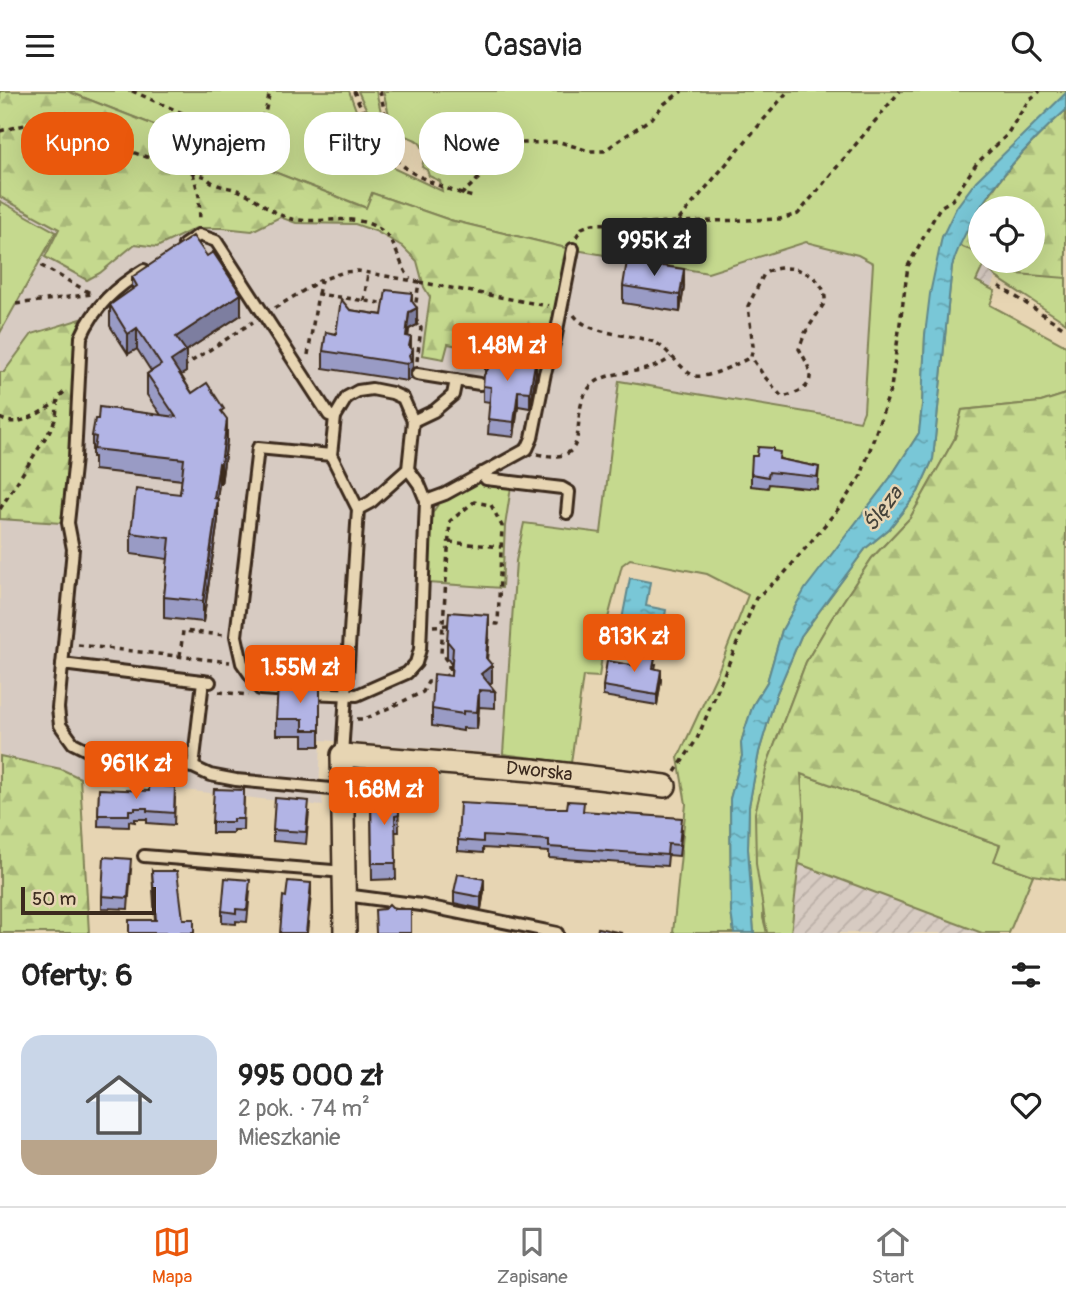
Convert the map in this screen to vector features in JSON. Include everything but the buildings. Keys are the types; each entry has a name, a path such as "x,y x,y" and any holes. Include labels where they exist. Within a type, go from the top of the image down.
{"street":[{"name":"Dworska","path":"342,755 532,770 664,786"},
{"path":"342,755 345,933"}],"lane":[{"path":"178,248 199,235 216,241 329,415 335,417"},
{"path":"426,501 445,494 527,449 532,439 573,249"},
{"path":"157,261 104,300 88,321 81,337 68,523 74,549 58,708 60,725 73,743 97,755 193,767 210,775 236,780 342,790"},
{"path":"417,374 480,384"},
{"path":"413,421 434,411 453,395 456,380"},
{"path":"331,455 258,448 236,636 242,663 260,689 348,695 357,695 407,673 416,663 419,649 426,501 419,484 408,469 413,421 403,398 372,389 358,391 346,397 335,417 331,455 358,509 348,695 342,755"},
{"path":"358,509 371,502 408,469"},
{"path":"482,473 486,479 562,488 569,492 567,513"},
{"path":"62,664 209,684 193,767"},
{"path":"144,856 345,872"},
{"path":"345,895 421,905 557,933"}],"path":[{"path":"135,91 221,130 241,131 265,113 270,91"},
{"path":"354,91 363,112"},
{"path":"380,91 386,112"},
{"path":"461,195 502,156 523,143 560,142 589,151 604,151 653,117 681,91"},
{"path":"677,222 788,91"},
{"path":"573,249 577,234 582,228 592,224 780,219 798,214 900,91"},
{"path":"664,786 697,739 756,598 783,575 839,508 861,476 891,387 908,265 940,207 952,199 977,163 1006,137 1029,100 1040,91"},
{"path":"0,131 37,122 46,123 148,158"},
{"path":"405,167 461,195 474,197"},
{"path":"194,175 199,197 199,235"},
{"path":"200,175 206,177 212,184 238,190 293,219 361,220 374,225 393,242 400,263 411,281"},
{"path":"16,304 92,294 38,264"},
{"path":"780,267 802,271 811,276 823,288 825,295 821,310 800,342 799,349 812,374 810,381 797,392 782,397 751,357 748,306 764,274 780,267"},
{"path":"183,367 321,280 344,272 368,272 571,311 589,327 655,343 688,372 703,376 751,357"},
{"path":"364,301 368,272"},
{"path":"305,378 321,280"},
{"path":"417,374 421,328 414,316 419,282"},
{"path":"999,286 1066,329"},
{"path":"318,294 388,305"},
{"path":"527,449 531,453 553,457 567,455 577,438 583,400 592,384 600,379 658,367 671,357"},
{"path":"0,509 49,432 55,419 55,403 60,394 79,391"},
{"path":"0,418 11,423 26,419 55,403"},
{"path":"454,625 443,623 450,521 474,502 491,505 502,526 498,624 479,623"},
{"path":"449,542 501,547"},
{"path":"180,657 183,631 236,636"},
{"path":"64,643 242,663 249,659 349,668"},
{"path":"209,684 255,696 260,689"}],"shaded area":[{"path":"0,91 67,91 120,112 21,112 21,175 134,175 134,117 148,123 148,175 290,175 570,249 708,273 806,242 858,255 873,263 864,412 860,421 619,381 601,534 524,523 516,561 503,754 321,740 319,795 322,797 323,806 80,778 61,769 0,756"},
{"path":"980,273 998,273 991,288 976,281"},
{"path":"797,863 982,933 791,933"}],"green space":[{"path":"0,91 67,91 121,112 21,112 21,175 134,175 134,117 148,123 148,175 282,175 366,208 372,193 450,220 570,249 540,369 463,354 464,347 448,344 444,359 422,355 430,297 424,287 417,261 402,246 375,231 355,224 296,223 280,217 252,231 196,228 157,247 135,244 100,273 87,280 45,257 59,229 0,197"},
{"path":"67,91 349,91 357,112 304,112 304,175 405,174 442,191 440,181 429,175 524,175 524,112 419,112 419,142 405,136 405,112 388,112 383,91 1066,91 1066,323 992,273 1045,273 1045,196 968,196 968,249 942,237 925,335 919,433 890,478 806,589 782,630 767,682 753,705 741,743 742,756 730,799 731,912 734,933 673,933 686,804 678,758 717,674 748,595 707,574 630,559 622,565 607,622 599,677 583,676 571,763 503,754 516,561 524,523 601,533 619,381 860,421 864,411 873,263 858,255 806,242 708,273 570,249 450,220 372,193 367,208 282,175 290,175 290,112 148,112 148,123 134,117 134,112 121,112"},
{"path":"358,91 376,91 381,112 368,112"},
{"path":"1066,110 1066,278 1015,273 1045,273 1045,196 989,196 1042,132"},
{"path":"0,201 56,232 0,333"},
{"path":"968,229 968,249 958,245"},
{"path":"958,245 968,249 968,273 980,273 976,281 995,291 990,305 1066,346 1066,394 1041,402 962,410 955,438 910,518 872,558 806,662 768,762 763,918 767,933 754,933 748,849 749,806 759,752 776,695 801,636 866,548 889,529 918,492 933,459 952,266"},
{"path":"81,319 75,340 69,448 61,523 0,519 0,372 4,372 32,334"},
{"path":"1066,394 1066,880 1033,875 994,861 1000,845 801,774 804,816 791,933 767,933 756,864 755,813 768,762 806,662 872,558 910,518 955,438 962,410 1041,402"},
{"path":"476,482 511,487 505,526 502,588 428,583 431,515 439,503"},
{"path":"0,756 61,769 80,778 89,933 0,933"},
{"path":"801,774 1000,845 995,861 1033,875 1009,933 982,933 797,863 804,816"}],"water":[{"name":"Ślęza","path":"1066,93 1066,110 1031,143 988,196 968,196 968,229 952,266 933,459 918,492 889,529 866,548 801,636 776,695 759,752 749,806 748,849 754,933 734,933 731,912 730,799 742,756 741,743 745,729 753,705 767,682 782,630 805,589 890,478 919,433 925,335 942,237 956,208 976,181"},
{"path":"630,578 650,582 646,606 666,610 660,643 619,635"}]}
